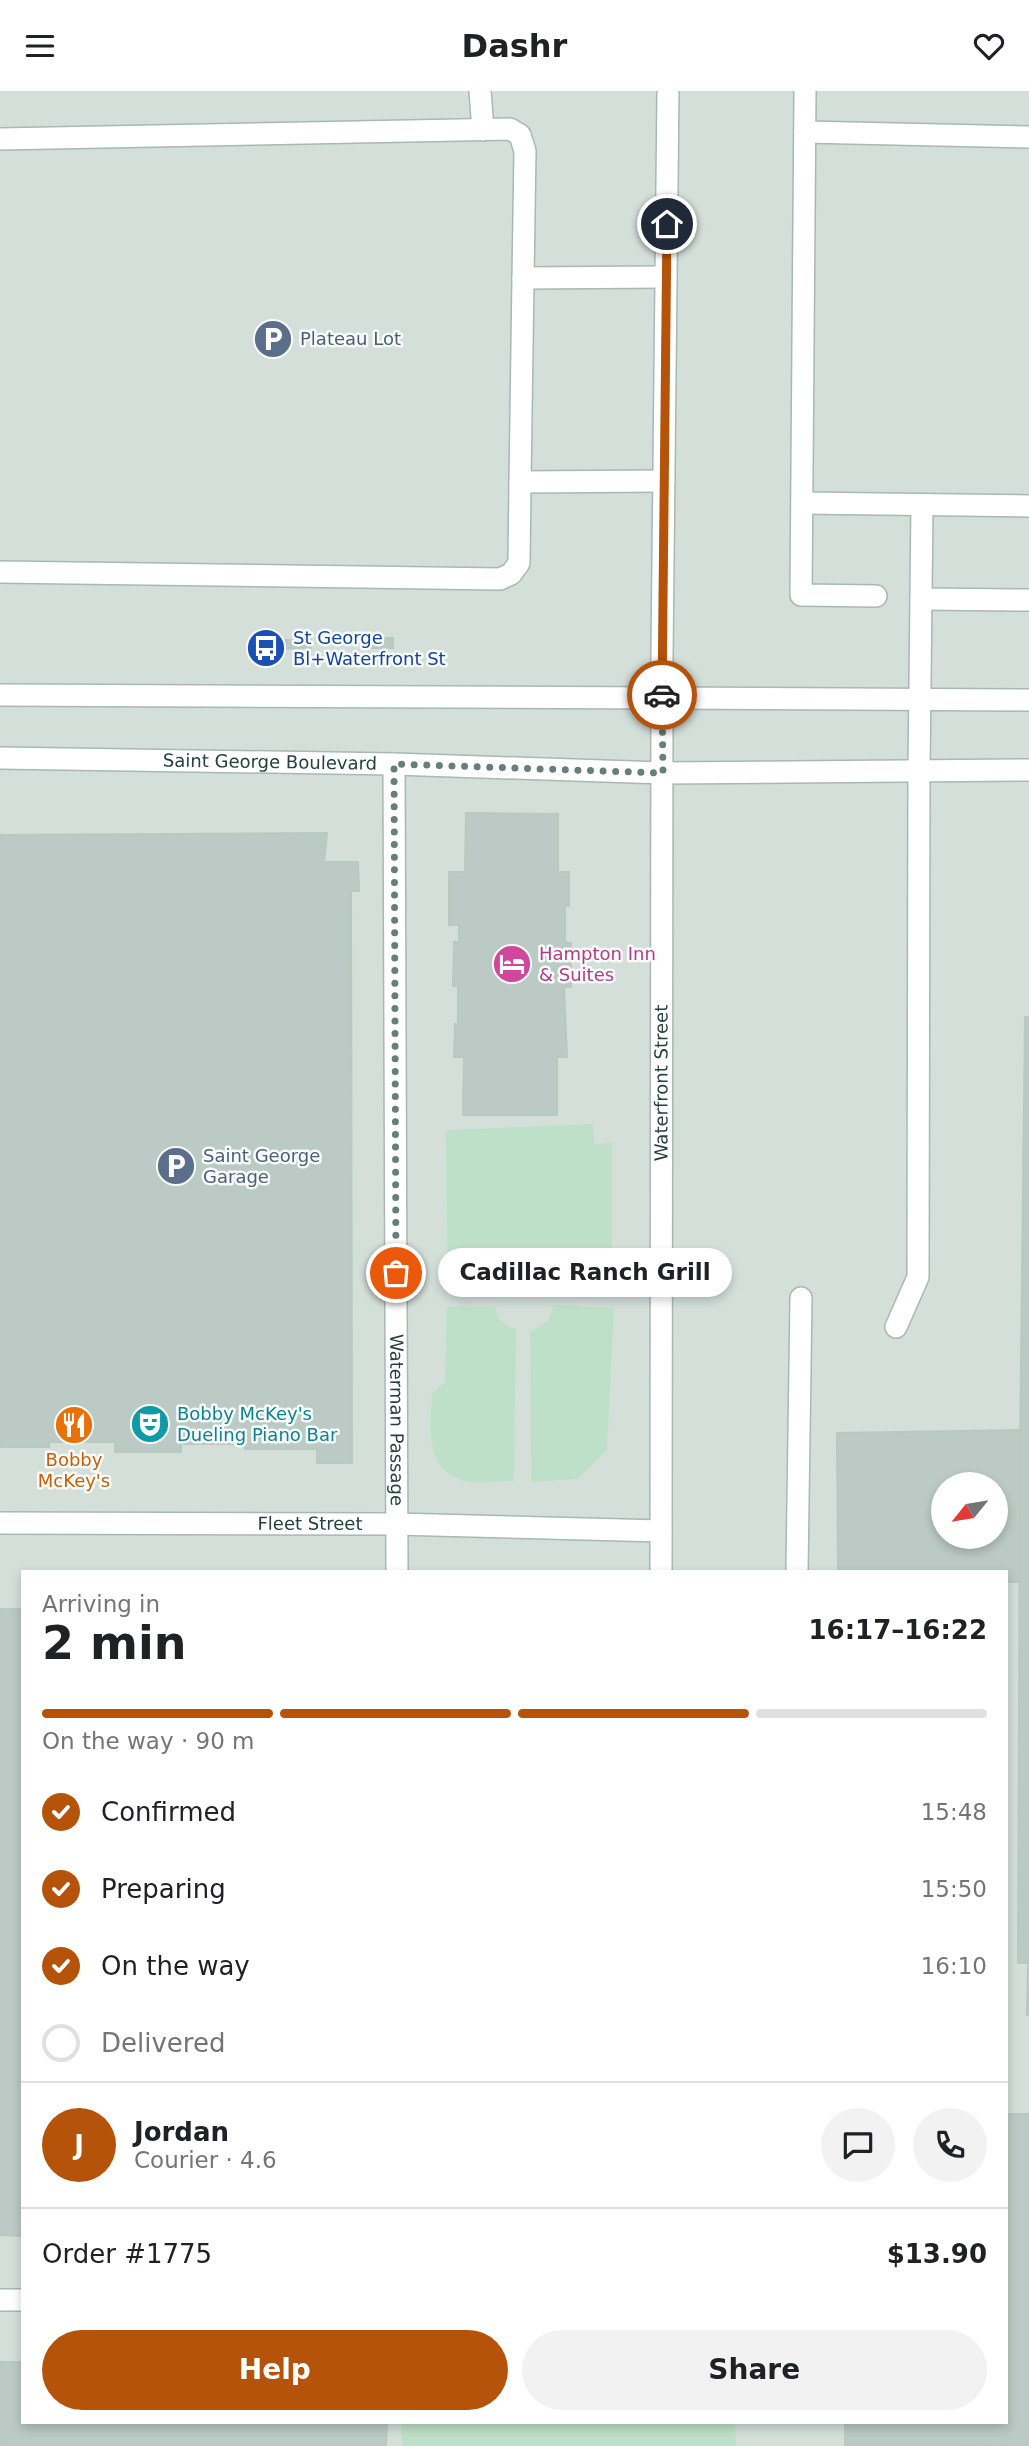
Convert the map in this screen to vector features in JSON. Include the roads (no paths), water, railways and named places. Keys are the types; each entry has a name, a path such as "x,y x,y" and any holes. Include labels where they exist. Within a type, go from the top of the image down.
{"street":[{"path":"480,91 483,130"},
{"name":"Waterfront Street","path":"661,1570 662,698 668,91"},
{"path":"805,91 801,596 876,596"},
{"path":"0,139 510,129 520,135 525,151 519,563 511,574 500,579 0,572"},
{"path":"805,132 1029,137"},
{"path":"523,278 666,277"},
{"path":"520,482 664,481"},
{"path":"802,503 1029,506"},
{"path":"896,1327 918,1277 922,505"},
{"path":"920,599 1029,600"},
{"path":"0,695 1029,700"},
{"name":"Saint George Boulevard","path":"0,758 394,764 663,773 1029,770"},
{"name":"Waterman Passage","path":"394,764 397,1570"},
{"path":"797,1570 801,1298"},
{"name":"Fleet Street","path":"0,1523 397,1524 661,1531"},
{"path":"0,2300 21,2301"}],"place":[{"name":"Plateau Lot","path":"273,339"},
{"name":"St George Bl+Waterfront St","path":"266,648"},
{"name":"Hampton Inn & Suites","path":"512,964"},
{"name":"Saint George Garage","path":"176,1166"},
{"name":"Cadillac Ranch Grill","path":"396,1273"},
{"name":"Bobby McKey's Dueling Piano Bar","path":"150,1424"},
{"name":"Bobby McKey's","path":"74,1425"}]}
